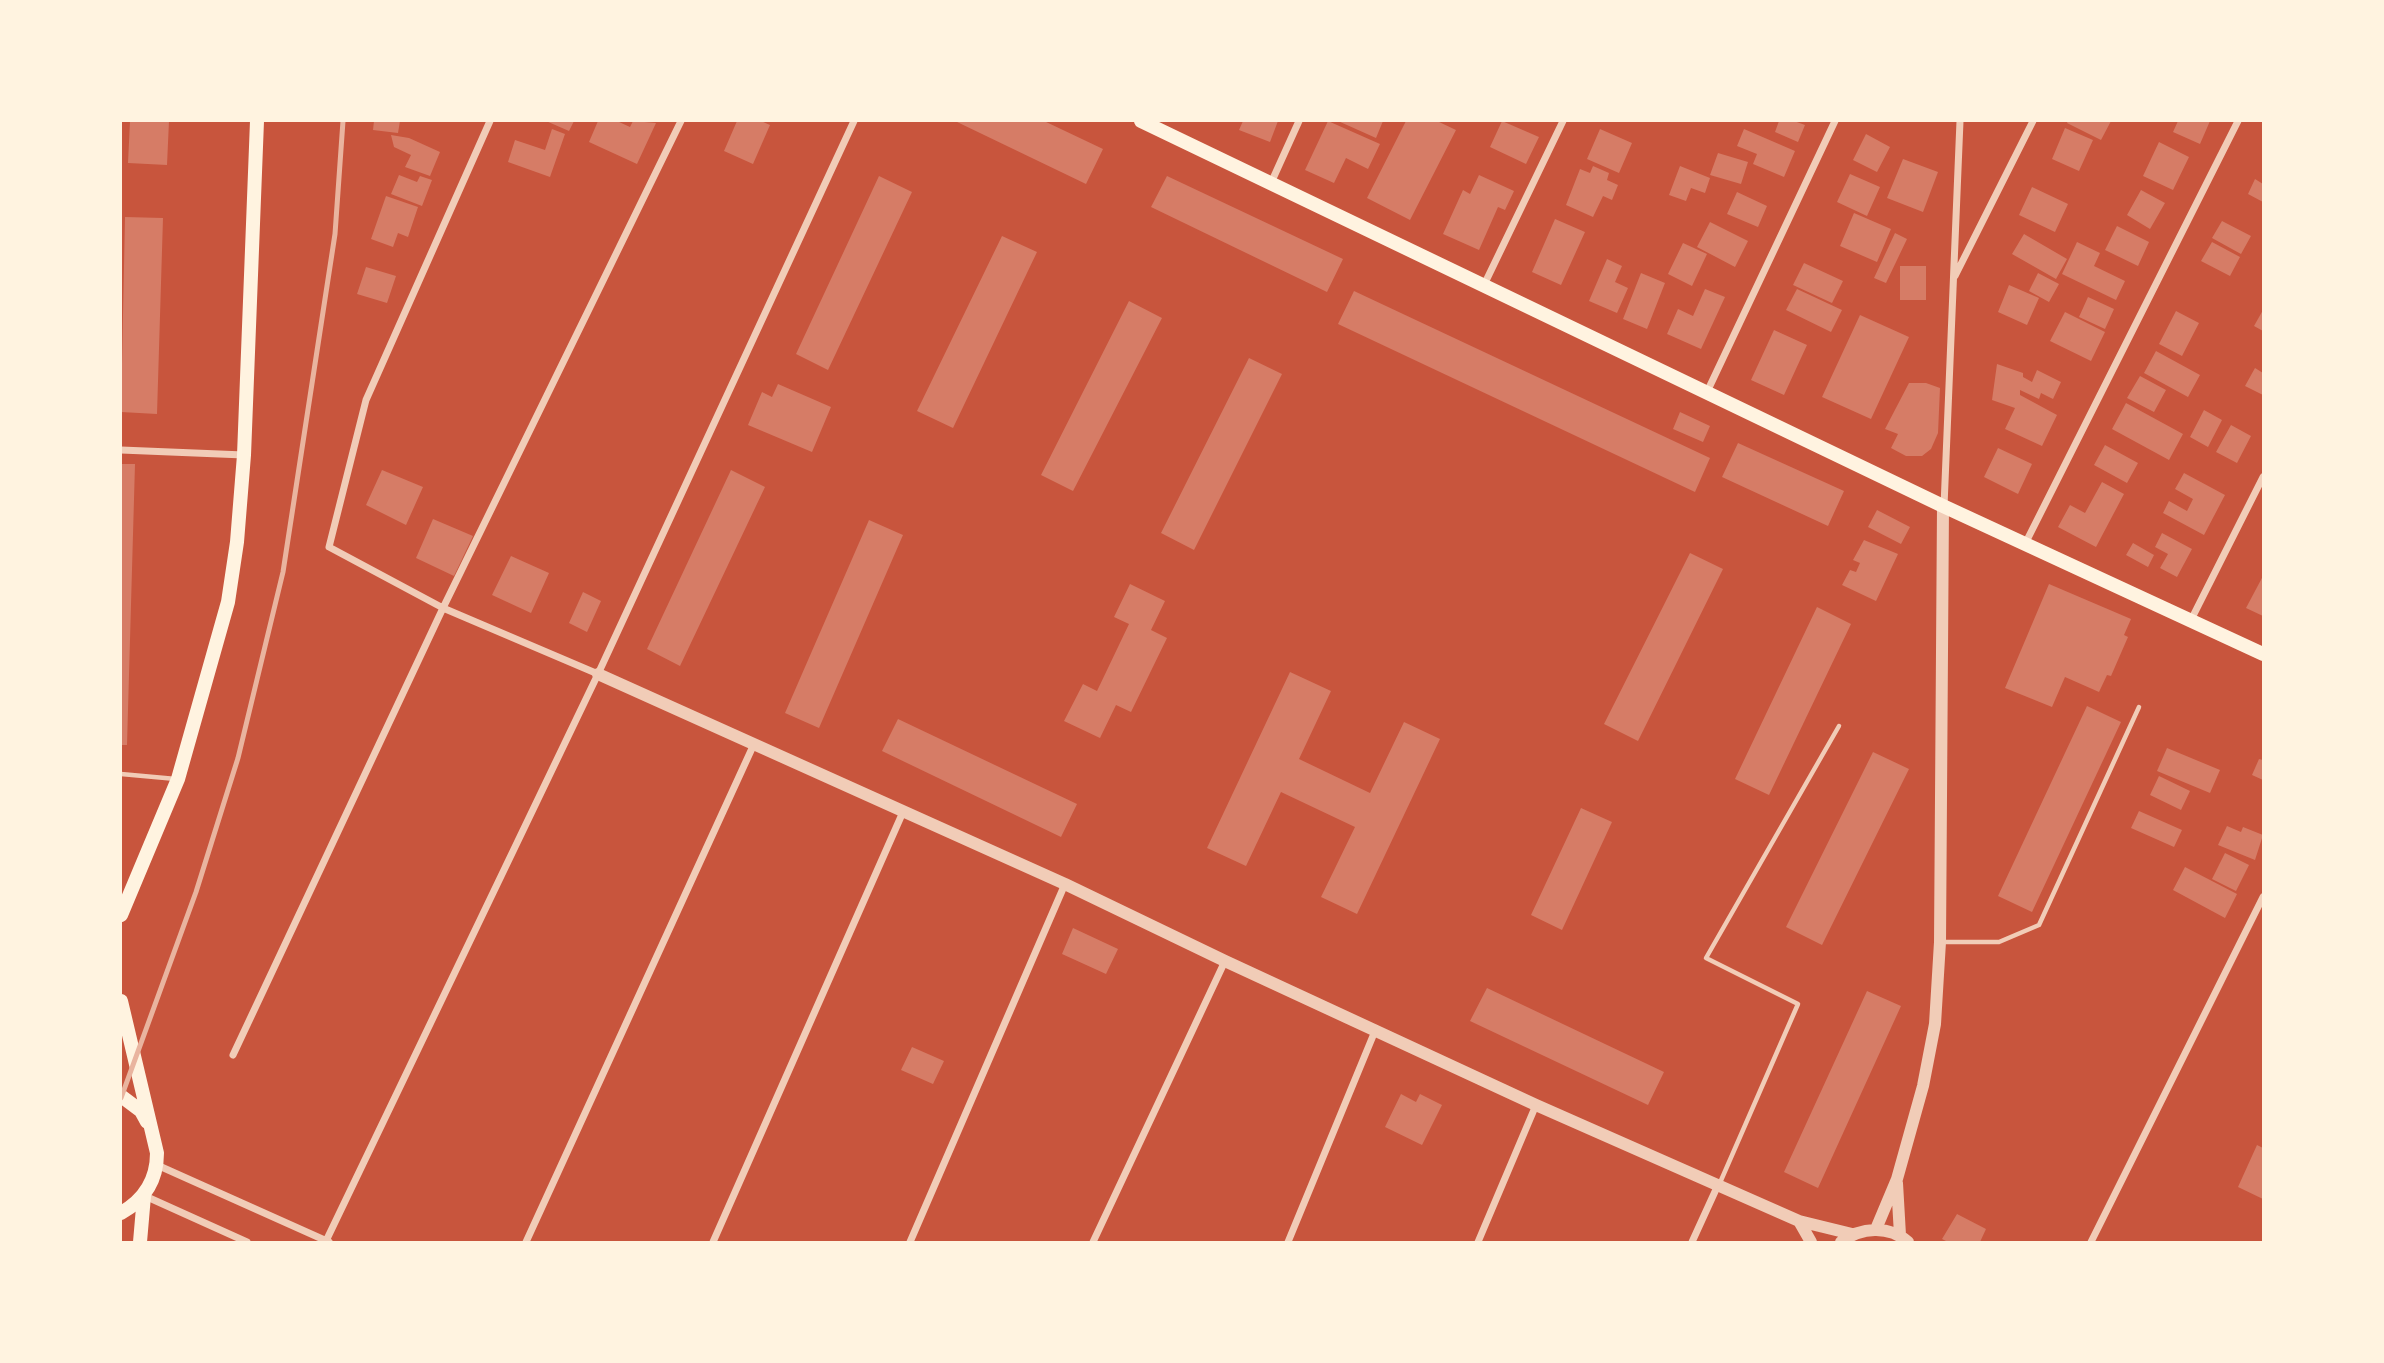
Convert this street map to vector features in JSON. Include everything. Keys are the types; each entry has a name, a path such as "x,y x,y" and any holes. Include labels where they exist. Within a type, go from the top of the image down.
{"main road":[{"path":"121,915 178,779 228,601 237,542 244,455 257,121"},
{"path":"1142,121 1944,506 2263,654"},
{"path":"121,1001 155,1136 157,1165 144,1196 140,1242"},
{"path":"121,1096 141,1111 155,1136"},
{"path":"121,1213 144,1196"}],"street":[{"path":"490,121 366,400 329,547 443,608 904,811 1536,1105 1799,1221 1847,1238 1876,1229 1904,1239 1897,1179"},
{"path":"233,1055 443,608 681,121"},
{"path":"157,1165 328,1242 598,674 854,121"},
{"path":"1271,183 1299,121"},
{"path":"1483,285 1563,121"},
{"path":"1707,393 1835,121"},
{"path":"1876,1229 1897,1179 1923,1086 1935,1024 1940,942 1944,506 1960,121"},
{"path":"1954,279 2033,121"},
{"path":"2025,544 2238,121"},
{"path":"121,450 244,455"},
{"path":"2191,621 2263,477"},
{"path":"526,1242 754,744"},
{"path":"713,1242 904,811"},
{"path":"909,1242 1065,884"},
{"path":"2091,1242 2263,897"},
{"path":"1093,1242 1225,961"},
{"path":"1288,1242 1376,1031"},
{"path":"1478,1242 1536,1105"},
{"path":"1692,1242 1718,1185"},
{"path":"144,1196 247,1242"},
{"path":"1799,1221 1811,1242"}],"lane":[{"path":"1940,942 1999,942 2039,925 2139,707"},
{"path":"1718,1185 1798,1004 1706,958 1839,726"},
{"path":"121,774 178,779"}],"building":[{"path":"130,121 169,121 167,165 128,163"},
{"path":"374,121 400,121 398,133 373,130"},
{"path":"546,121 574,121 569,131"},
{"path":"598,121 617,121 630,127 633,121 656,123 637,164 589,142"},
{"path":"737,121 761,121 770,125 753,164 724,151"},
{"path":"955,121 1044,121 1103,149 1086,184"},
{"path":"1243,121 1278,121 1270,142 1239,130"},
{"path":"1328,121 1380,144 1368,169 1346,158 1334,183 1305,170"},
{"path":"1338,121 1383,121 1376,138"},
{"path":"1406,121 1437,121 1456,130 1410,220 1367,198"},
{"path":"1502,121 1539,137 1526,164 1490,147"},
{"path":"1779,121 1794,121 1805,125 1798,142 1775,132"},
{"path":"2111,121 2101,140 2067,123"},
{"path":"2178,121 2210,121 2200,144 2173,132"},
{"path":"2065,128 2093,140 2079,171 2052,159"},
{"path":"552,129 565,134 550,177 508,162 515,140 545,150"},
{"path":"1600,129 1632,143 1619,173 1587,159"},
{"path":"1744,129 1795,151 1784,177 1753,164 1757,154 1737,146"},
{"path":"1866,134 1890,147 1877,172 1853,160"},
{"path":"391,135 409,138 440,152 430,176 405,167 411,155 394,147"},
{"path":"2159,142 2189,157 2173,190 2143,176"},
{"path":"1718,153 1748,162 1741,184 1710,175"},
{"path":"1903,159 1938,172 1923,212 1887,198"},
{"path":"1593,166 1609,173 1607,180 1618,185 1612,200 1603,196 1593,217 1566,205 1580,169 1590,173"},
{"path":"1680,166 1710,178 1705,193 1691,188 1686,201 1669,195"},
{"path":"1850,174 1880,187 1867,216 1837,202"},
{"path":"399,175 417,182 420,176 432,180 422,206 391,194"},
{"path":"1479,175 1514,191 1505,210 1498,207 1479,250 1443,234 1463,190 1470,194"},
{"path":"879,176 912,192 828,370 796,354"},
{"path":"1167,176 1343,259 1327,292 1151,207"},
{"path":"2255,179 2263,184 2263,202 2248,194"},
{"path":"2032,187 2068,204 2055,232 2019,215"},
{"path":"2141,190 2165,203 2150,229 2127,215"},
{"path":"1737,192 1767,206 1758,227 1727,214"},
{"path":"386,196 418,207 408,237 398,233 393,247 371,239"},
{"path":"1854,213 1891,229 1877,262 1840,246"},
{"path":"125,217 163,218 157,414 121,412"},
{"path":"1555,219 1585,232 1561,285 1532,272"},
{"path":"2222,221 2251,236 2241,254 2212,238"},
{"path":"1710,222 1748,241 1735,267 1697,247"},
{"path":"2117,226 2149,242 2138,266 2105,250"},
{"path":"1895,233 1907,239 1886,283 1874,278"},
{"path":"2024,234 2067,259 2056,279 2012,254"},
{"path":"1002,236 1037,252 953,428 917,411"},
{"path":"2077,242 2100,253 2094,266 2125,281 2116,300 2062,274"},
{"path":"2212,242 2240,257 2230,276 2201,261"},
{"path":"1683,243 1707,254 1692,286 1668,274"},
{"path":"1607,259 1622,266 1615,282 1628,288 1617,313 1589,301"},
{"path":"1804,263 1843,281 1832,303 1793,285"},
{"path":"1900,266 1926,266 1926,300 1900,300"},
{"path":"366,267 396,276 387,303 357,294"},
{"path":"1641,273 1665,283 1647,329 1623,319"},
{"path":"2038,273 2059,284 2049,302 2029,291"},
{"path":"2009,285 2039,298 2027,325 1998,312"},
{"path":"1705,289 1725,297 1701,349 1667,334 1678,309 1693,316"},
{"path":"1797,289 1842,310 1831,332 1786,310"},
{"path":"1354,291 1710,458 1695,492 1338,324"},
{"path":"2088,297 2114,309 2105,329 2079,317"},
{"path":"1129,301 1162,318 1073,491 1041,475"},
{"path":"2263,310 2263,331 2254,326"},
{"path":"2176,311 2199,323 2182,356 2159,344"},
{"path":"2065,312 2105,332 2091,361 2050,341"},
{"path":"1860,315 1909,337 1871,419 1822,397"},
{"path":"1774,330 1807,345 1784,395 1751,380"},
{"path":"2156,351 2200,375 2188,397 2144,373"},
{"path":"1249,358 1282,374 1194,550 1161,533"},
{"path":"1997,364 2023,373 2023,377 2032,382 2037,370 2061,382 2053,399 2041,393 2039,399 2020,390 2020,395 2057,415 2042,446 2005,429 2015,408 1992,400"},
{"path":"2255,368 2263,373 2263,395 2245,386"},
{"path":"2140,376 2166,390 2154,412 2127,398"},
{"path":"1909,383 1926,383 1940,388 1938,433 1931,449 1922,456 1906,456 1891,448 1898,434 1885,429"},
{"path":"778,384 831,407 812,452 748,425 762,392 772,397"},
{"path":"2126,403 2183,434 2169,460 2112,429"},
{"path":"2204,410 2222,420 2208,447 2190,437"},
{"path":"1680,412 1710,426 1703,442 1673,429"},
{"path":"2231,425 2251,436 2237,463 2216,452"},
{"path":"1738,443 1844,491 1828,526 1722,477"},
{"path":"2105,445 2138,463 2127,483 2094,465"},
{"path":"1998,448 2032,464 2018,494 1984,477"},
{"path":"121,464 135,464 127,745 121,745"},
{"path":"382,470 423,487 406,525 366,505"},
{"path":"731,470 765,487 680,666 647,649"},
{"path":"2184,473 2225,495 2204,535 2163,513 2169,501 2187,511 2193,499 2175,489"},
{"path":"2102,482 2124,494 2096,547 2058,527 2070,505 2085,513"},
{"path":"1877,510 1910,527 1901,544 1868,527"},
{"path":"433,519 473,536 454,576 416,558"},
{"path":"869,520 903,535 819,728 785,713"},
{"path":"2162,533 2192,549 2177,577 2160,568 2168,554 2155,547"},
{"path":"1864,540 1898,554 1876,601 1842,585 1850,570 1856,572 1860,563 1853,560"},
{"path":"2133,543 2154,555 2148,567 2126,555"},
{"path":"1690,553 1723,569 1638,741 1604,724"},
{"path":"511,556 549,573 531,613 492,595"},
{"path":"2263,576 2263,616 2246,608"},
{"path":"1130,584 1165,601 1151,630 1167,638 1131,712 1116,705 1100,738 1064,721 1083,684 1097,691 1129,624 1114,617"},
{"path":"2049,584 2131,619 2124,635 2128,637 2111,676 2107,675 2099,692 2065,677 2052,707 2005,688"},
{"path":"583,592 601,601 587,632 569,623"},
{"path":"1817,607 1851,624 1769,795 1735,779"},
{"path":"1290,672 1331,691 1299,759 1370,793 1404,722 1440,739 1357,914 1321,897 1355,827 1281,792 1246,866 1207,848"},
{"path":"2087,706 2121,722 2032,912 1998,896"},
{"path":"898,719 1077,804 1061,837 882,751"},
{"path":"2167,748 2220,770 2210,793 2157,771"},
{"path":"1873,752 1909,769 1822,945 1786,927"},
{"path":"2259,759 2263,760 2263,780 2252,775"},
{"path":"2159,776 2190,791 2181,810 2150,795"},
{"path":"1581,808 1612,822 1562,930 1531,915"},
{"path":"2139,811 2182,830 2174,847 2131,828"},
{"path":"2227,826 2241,832 2243,827 2263,835 2255,860 2218,845"},
{"path":"2225,853 2249,865 2236,891 2212,879"},
{"path":"2185,867 2237,894 2225,918 2173,890"},
{"path":"1073,928 1118,949 1106,974 1062,954"},
{"path":"1487,988 1664,1072 1648,1105 1470,1021"},
{"path":"1867,991 1901,1006 1818,1188 1784,1172"},
{"path":"912,1047 944,1061 933,1084 901,1070"},
{"path":"1401,1094 1416,1102 1420,1094 1442,1105 1422,1145 1385,1127"},
{"path":"2257,1145 2263,1148 2263,1199 2238,1187"},
{"path":"1957,1214 1986,1229 1980,1242 1948,1242 1942,1239"}],"railway":[{"path":"121,1098 196,892 238,758 283,572 335,234 343,121"}]}
